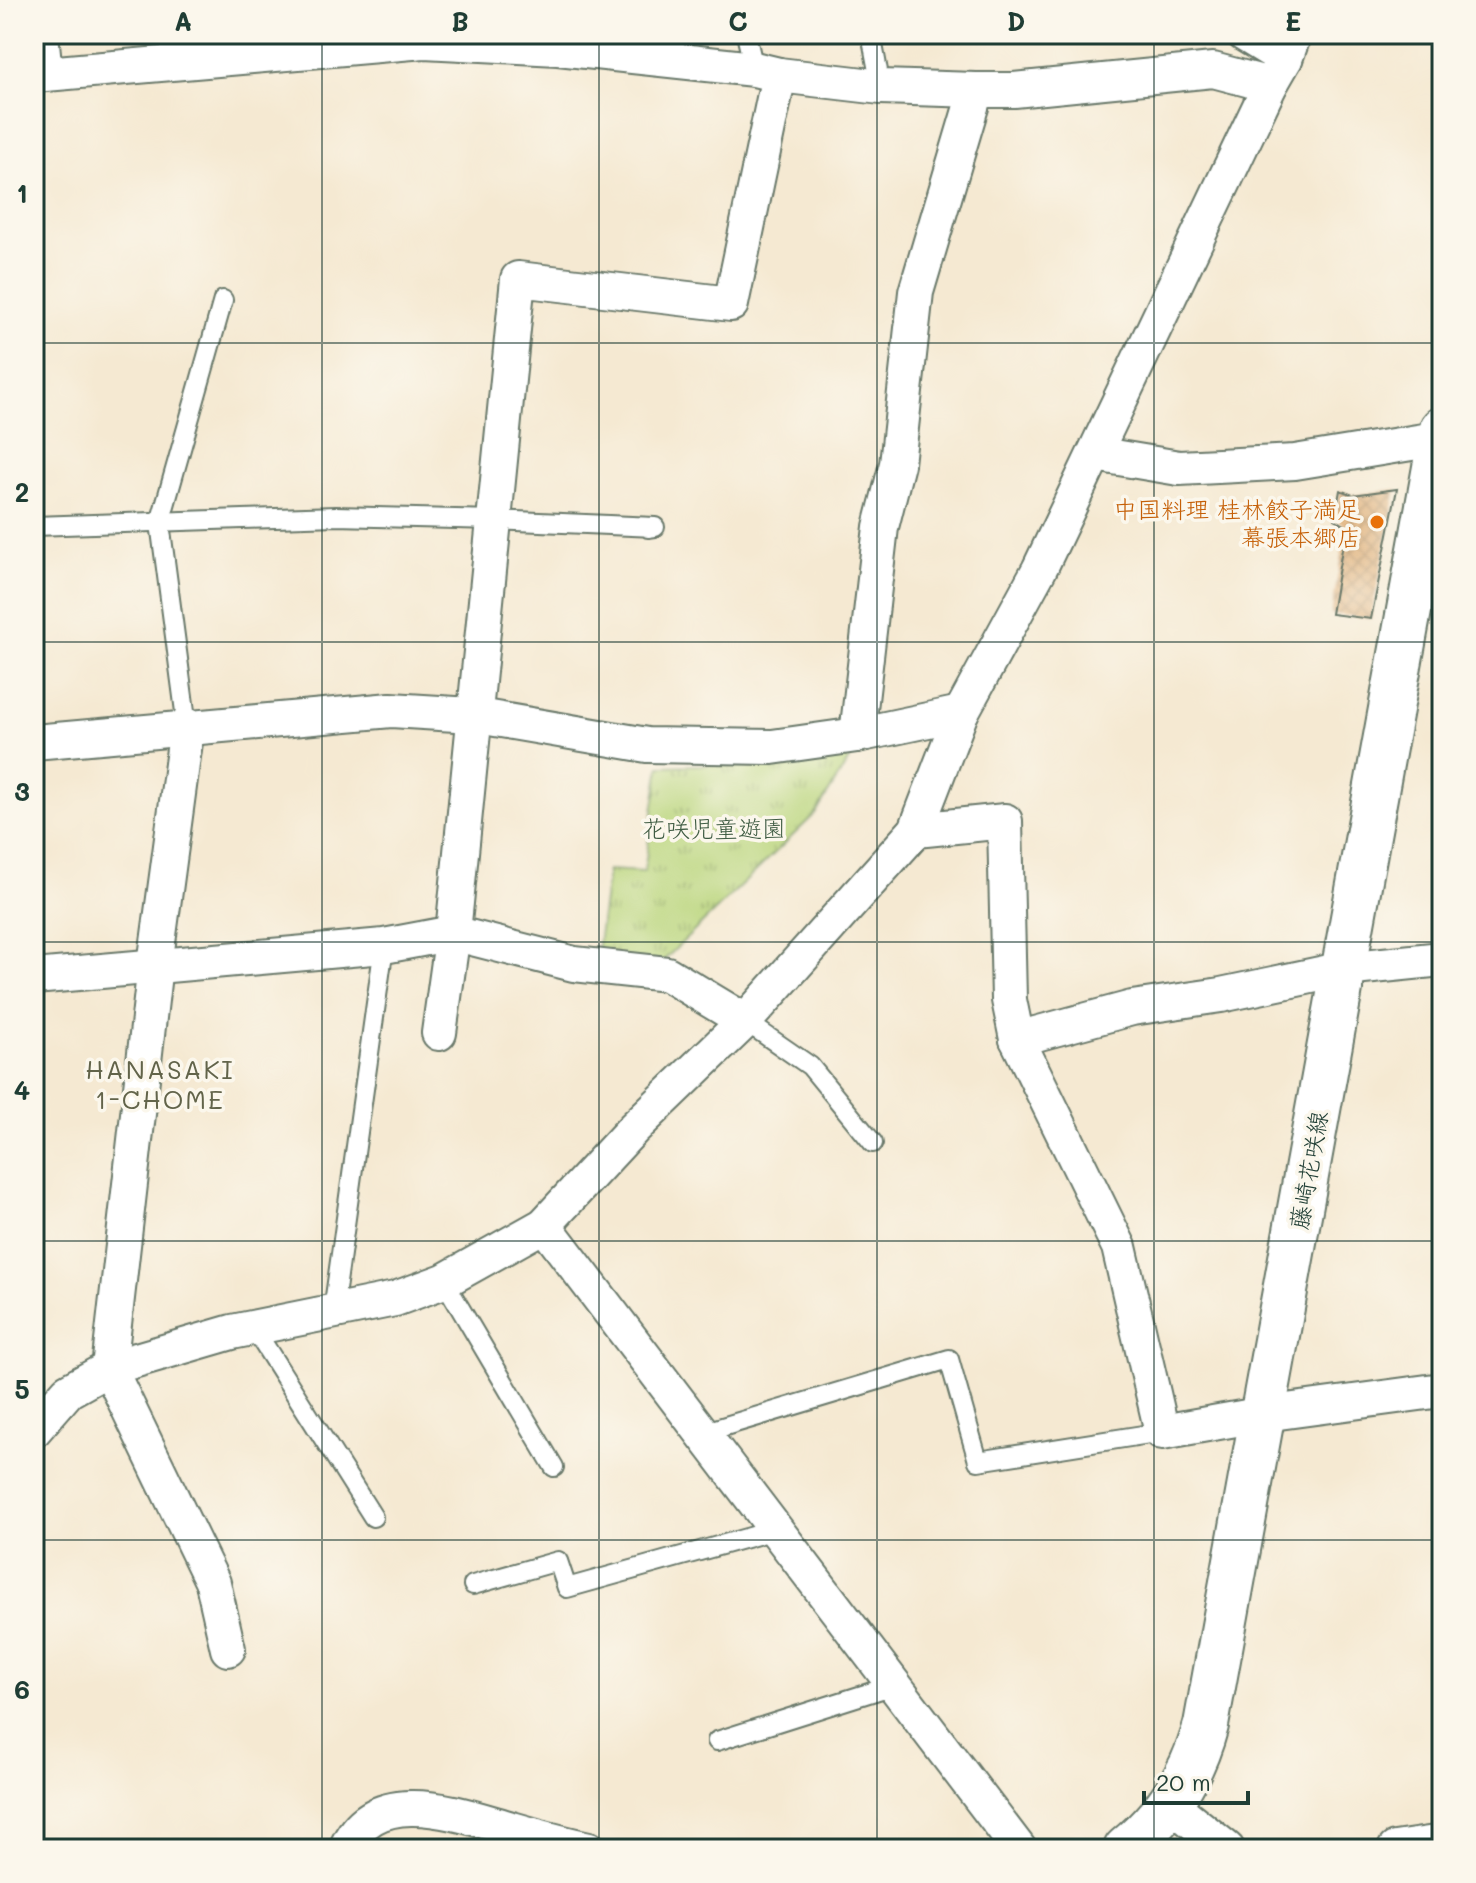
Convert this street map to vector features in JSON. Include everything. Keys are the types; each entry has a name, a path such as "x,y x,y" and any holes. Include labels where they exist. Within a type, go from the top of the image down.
{"street":[{"path":"1244,34 1283,59"},
{"path":"39,77 337,41 424,41 558,48 881,87 976,90 1014,90 1213,70 1283,59"},
{"path":"34,1430 68,1391 109,1368 253,1327 395,1299 444,1281 544,1225 634,1128 745,1021 916,830 961,713 1039,570 1283,59"},
{"path":"439,1033 453,933 472,715 495,520 518,279 731,304 766,72"},
{"path":"857,735 881,527 897,464 916,292 976,90"},
{"path":"1095,454 1179,468 1295,462 1440,443"},
{"name":"藤崎花咲線","path":"1126,1849 1153,1825 1188,1776 1206,1725 1440,443"},
{"path":"34,742 391,710 472,715 647,745 772,747 857,735 961,713"},
{"path":"187,727 155,965 109,1368 213,1583 228,1649"},
{"path":"916,830 1005,821 1009,1000 1017,1039 1119,1247 1162,1432 1264,1414 1442,1390"},
{"path":"34,977 384,946 453,933 574,964 667,974 745,1021"},
{"path":"1017,1039 1132,1008 1221,995 1344,969 1442,959"},
{"path":"544,1225 1019,1849"},
{"path":"1169,1803 1227,1849"},
{"path":"346,1849 352,1834 363,1823 375,1815 402,1808 446,1810 589,1849"},
{"path":"1395,1849 1442,1842"}],"lane":[{"path":"39,77 49,34"},
{"path":"746,34 766,72"},
{"path":"871,34 881,87"},
{"path":"187,727 160,523 223,300"},
{"path":"34,526 336,516 655,527 648,528"},
{"path":"333,1311 384,946"},
{"path":"745,1021 810,1066 873,1143"},
{"path":"444,1281 554,1467"},
{"path":"253,1327 373,1517"},
{"path":"702,1433 949,1359 978,1461 1162,1432"},
{"path":"473,1585 558,1561 567,1588 775,1530"},
{"path":"717,1741 894,1685"}],"green space":[{"name":"花咲児童遊園","path":"853,753 816,813 661,963 596,959 608,870 644,872 660,766 776,763"}],"building":[{"path":"1397,489 1371,619 1331,614 1346,526 1335,519 1340,490 1353,495"}],"place":[{"name":"中国料理 桂林餃子満足 幕張本郷店","path":"1377,522"}],"district":[{"name":"HANASAKI 1-CHOME","path":"160,1084"}]}
